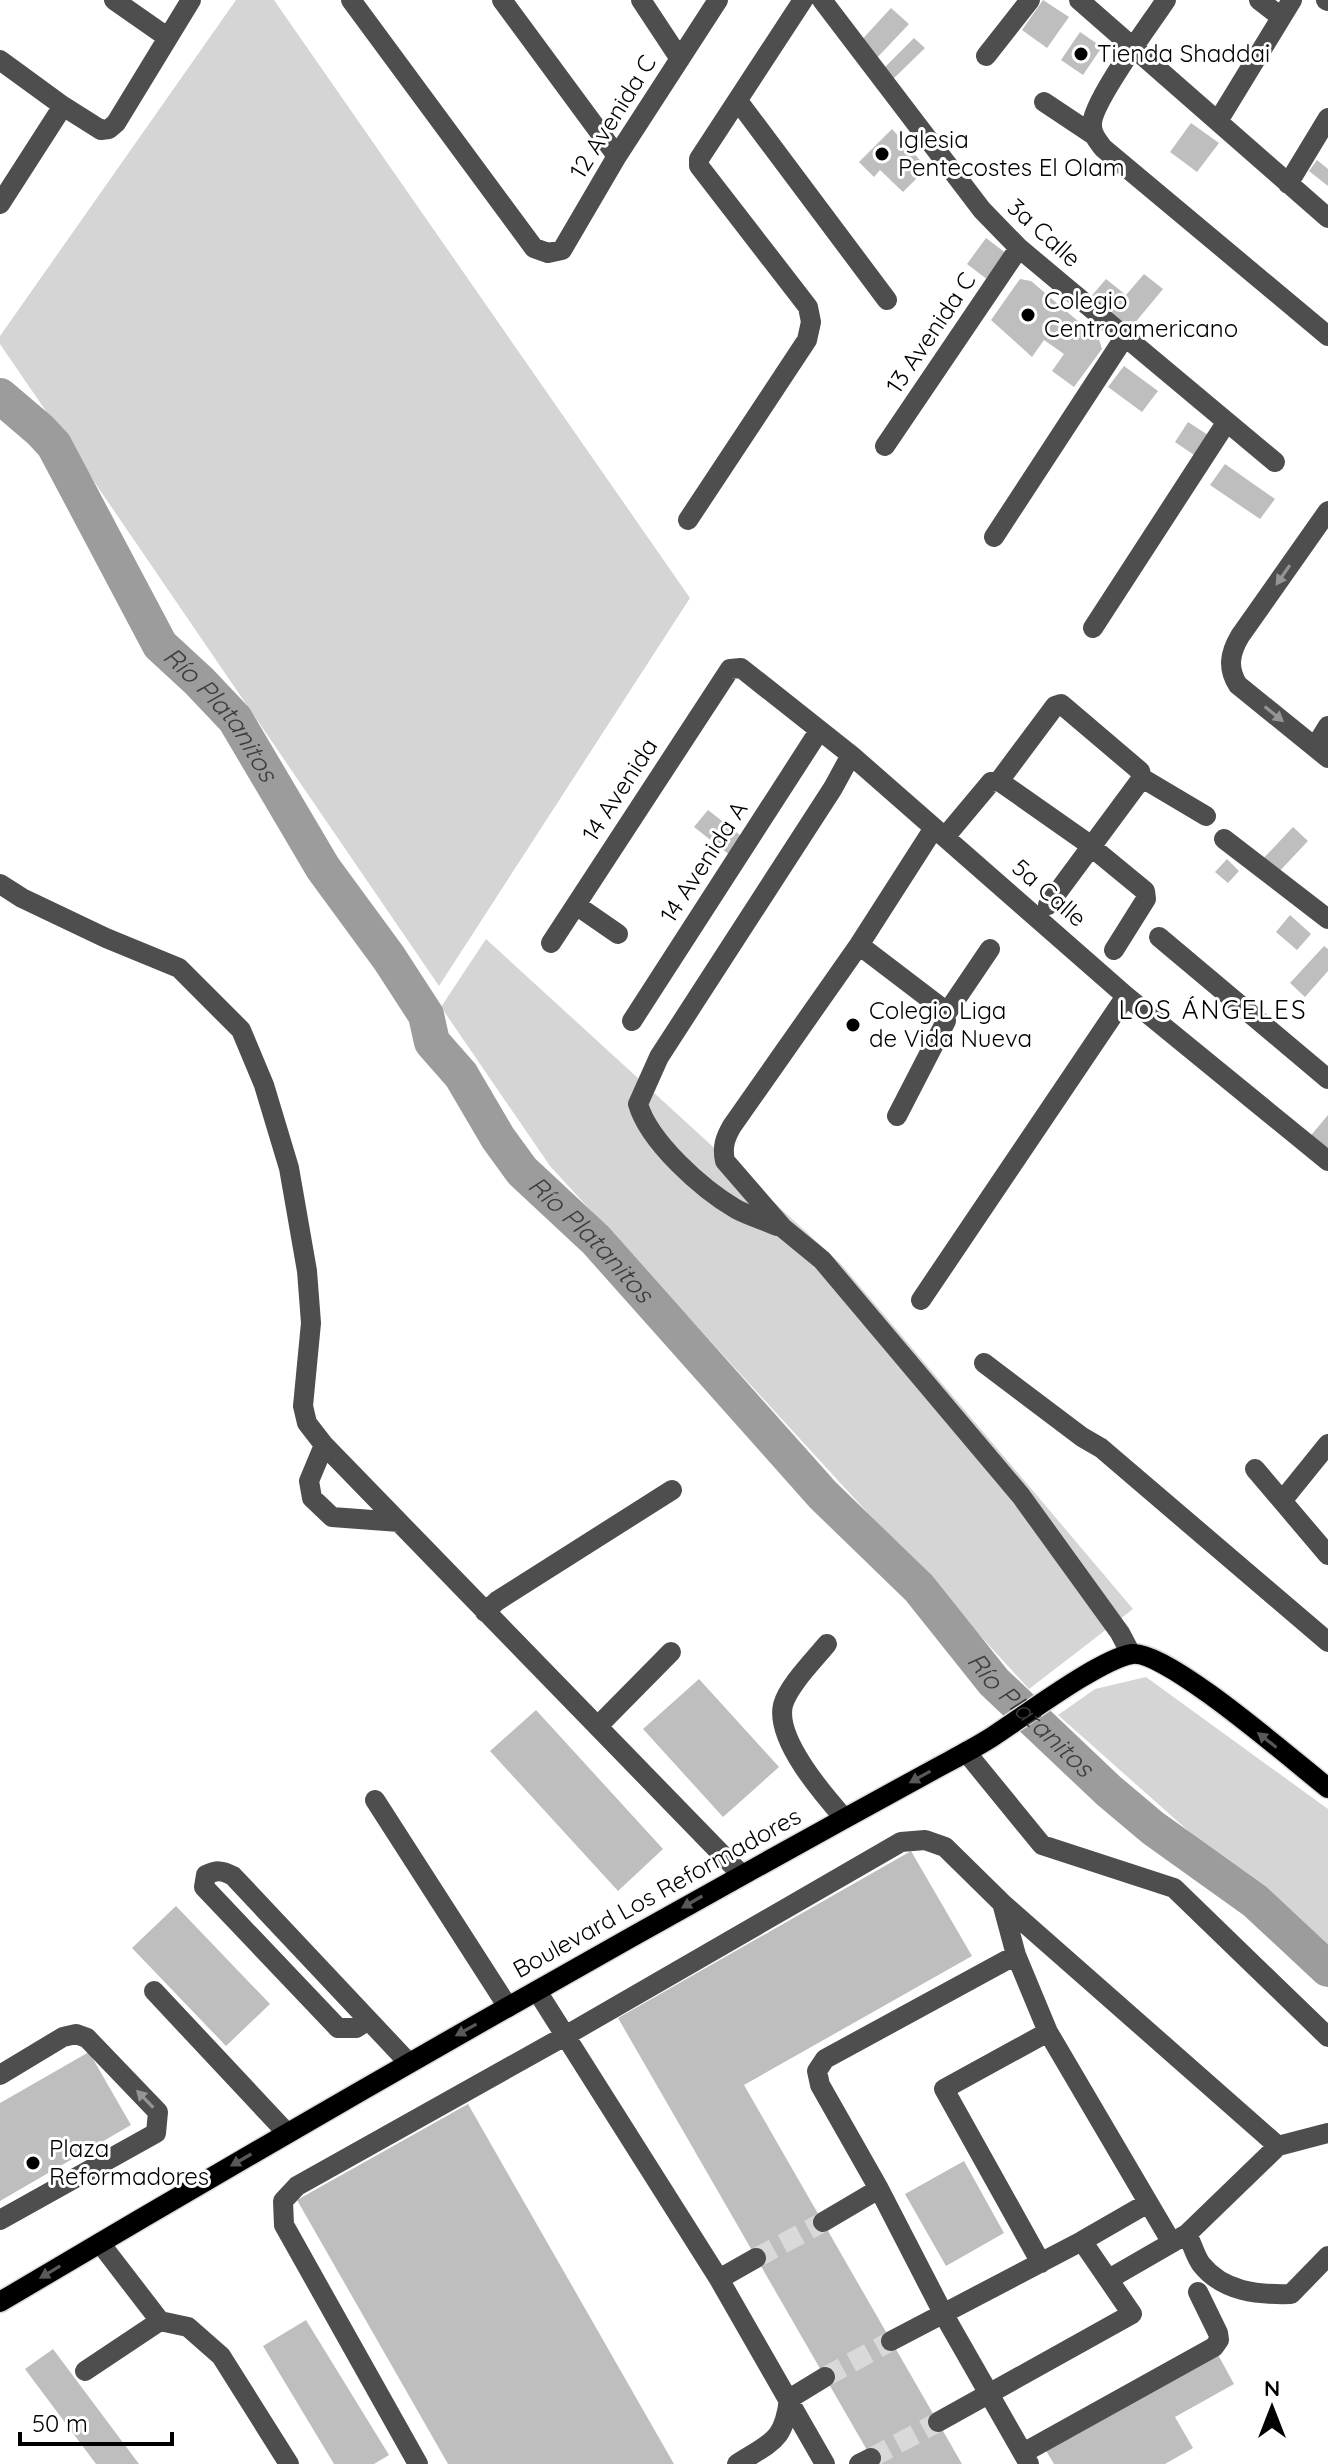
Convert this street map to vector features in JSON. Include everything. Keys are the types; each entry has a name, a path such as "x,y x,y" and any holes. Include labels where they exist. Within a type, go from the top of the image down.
{"main road":[{"name":"Boulevard Los Reformadores","path":"0,2302 408,2062 741,1874 966,1752 1098,1669 1131,1654"},
{"path":"1131,1654 1148,1655 1182,1674 1328,1788"}],"street":[{"path":"114,0 167,37"},
{"path":"0,60 63,106 101,130 109,129 116,123 191,0"},
{"name":"12 Avenida C","path":"351,0 534,248 548,253 562,250 617,156 718,0"},
{"path":"502,0 617,156"},
{"path":"641,0 680,59"},
{"path":"688,520 807,340 811,322 808,307 699,166 699,159 803,0"},
{"name":"3a Calle","path":"822,0 982,210 1019,248 1275,462"},
{"path":"986,56 1030,0"},
{"path":"1079,0 1328,218"},
{"path":"1093,131 1099,103 1166,0"},
{"path":"1218,121 1286,9 1259,0"},
{"path":"738,101 887,300"},
{"path":"1044,102 1093,131 1103,148 1328,336"},
{"path":"2,198 63,106"},
{"path":"1288,184 1328,118"},
{"name":"13 Avenida C","path":"885,446 1019,248"},
{"path":"994,537 1124,338"},
{"path":"1093,628 1226,423"},
{"path":"1328,511 1240,636 1232,650 1230,664 1232,676 1238,685 1321,752 1328,726"},
{"name":"5a Calle","path":"735,667 741,668 851,755 1126,996 1328,1161"},
{"name":"14 Avenida","path":"551,943 730,669 735,667"},
{"path":"999,781 1055,706 1061,704 1140,771 1142,778 1206,816"},
{"name":"14 Avenida A","path":"632,1021 819,731"},
{"path":"783,1228 736,1209 688,1173 643,1120 638,1104 659,1057 833,788 851,755"},
{"path":"1048,905 1142,778"},
{"path":"1114,950 1146,899 1145,891 1090,846 999,781 991,782 939,832 725,1138 723,1150 725,1161 783,1228 822,1260 1021,1496 1120,1633 1131,1654"},
{"path":"1224,839 1328,919"},
{"path":"0,884 22,898 106,938 179,968 241,1030 264,1085 289,1168 307,1271 311,1323 303,1406 307,1423 324,1445 741,1874"},
{"path":"576,905 618,934"},
{"path":"1159,937 1328,1079"},
{"path":"859,945 946,1014 946,1021 897,1116"},
{"path":"946,1014 990,949"},
{"path":"921,1300 1126,996"},
{"path":"984,1363 1101,1448 1328,1642"},
{"path":"1282,1501 1328,1444"},
{"path":"324,1445 309,1481 312,1498 332,1517 399,1522"},
{"path":"1255,1469 1328,1555"},
{"path":"485,1612 497,1601 672,1490"},
{"path":"827,1644 796,1682 783,1705 784,1732 821,1791 844,1818"},
{"path":"599,1725 671,1652"},
{"path":"966,1752 1042,1845 1174,1888 1328,2037"},
{"path":"375,1800 508,2007"},
{"path":"418,2464 284,2225 283,2201 297,2186 901,1842 925,1840 945,1847 1002,1903 1278,2146"},
{"path":"367,2021 356,2028 338,2028 204,1887 206,1875 223,1871 233,1876 408,2062"},
{"path":"1002,1903 1016,1955 1048,2032 1148,2203 1202,2265 1230,2287 1261,2295 1291,2294 1328,2256"},
{"path":"1016,1955 825,2059 817,2071 820,2085 1026,2459 1214,2347 1219,2340 1218,2333 1198,2292"},
{"path":"154,1991 287,2133"},
{"path":"537,1991 719,2279 825,2464"},
{"path":"1041,2263 944,2089 1048,2032"},
{"path":"0,2075 63,2037 76,2034 87,2038 158,2112 158,2122 156,2133 0,2220"},
{"path":"1109,2279 1180,2239 1278,2146 1328,2133"},
{"path":"823,2222 879,2189"},
{"path":"891,2341 1148,2203"},
{"path":"938,2422 1132,2314 1082,2241"},
{"path":"100,2243 160,2321 188,2327 221,2356 289,2464"},
{"path":"719,2279 756,2258"},
{"path":"85,2371 160,2321"},
{"path":"789,2399 825,2377"},
{"path":"737,2464 777,2439 786,2422 789,2399"}],"shaded area":[{"path":"236,0 274,0 690,598 439,986 0,344 0,336"},
{"path":"486,939 840,1263 1133,1609 1029,1689 550,1166 441,1007"},
{"path":"1146,1677 1328,1809 1328,1955 1058,1715 1095,1689"}],"building":[{"path":"1043,0 1069,17 1047,48 1022,30"},
{"path":"891,8 909,24 874,61 857,45"},
{"name":"Tienda Shaddai","path":"1080,32 1102,47 1083,75 1061,60"},
{"path":"914,38 925,48 891,81 881,71"},
{"path":"1191,123 1219,143 1197,172 1170,152"},
{"path":"892,129 927,168 903,192 880,170 874,177 859,162"},
{"path":"1317,160 1328,169 1328,186 1309,171"},
{"path":"986,238 1007,254 988,280 967,264"},
{"path":"1144,274 1163,289 1129,330 1089,299 1106,279 1126,295"},
{"path":"1020,279 1031,281 1099,339 1102,349 1074,387 1052,371 1064,354 1044,340 1032,357 991,320"},
{"path":"1124,366 1158,391 1142,412 1108,387"},
{"path":"1188,422 1208,435 1194,455 1175,442"},
{"path":"1225,464 1275,499 1260,519 1210,485"},
{"path":"708,810 745,839 731,856 694,827"},
{"path":"1293,827 1308,841 1275,876 1260,862"},
{"path":"1227,859 1239,871 1228,883 1215,872"},
{"path":"1290,915 1311,934 1297,950 1276,932"},
{"path":"1324,946 1328,949 1328,971 1305,997 1290,983"},
{"path":"1328,1115 1328,1154 1307,1140"},
{"path":"699,1679 779,1767 723,1817 643,1729"},
{"path":"536,1710 663,1849 618,1891 490,1751"},
{"path":"911,1851 972,1956 744,2085 962,2464 875,2464 618,2018"},
{"path":"176,1906 270,2004 226,2046 132,1948"},
{"name":"Plaza Reformadores","path":"89,2052 131,2125 0,2201 0,2103"},
{"path":"468,2104 674,2464 448,2464 297,2200"},
{"path":"964,2161 1004,2233 946,2266 905,2194"},
{"path":"306,2320 389,2455 374,2464 334,2464 263,2346"},
{"path":"53,2349 139,2464 96,2464 25,2369"},
{"path":"1216,2351 1234,2384 1175,2417 1193,2448 1165,2464 1054,2464 1045,2449"}],"waterway":[{"name":"Río Platanitos","path":"0,396 54,445 160,645 235,719 323,868 389,958 426,1015 432,1042 461,1075 498,1138 522,1171 596,1240 823,1495 919,1588 994,1682 1109,1791 1153,1828 1255,1901 1328,1969"}],"tunnel":[{"path":"756,2258 823,2222"},
{"path":"825,2377 891,2341"},
{"path":"871,2458 938,2422"}],"place":[{"name":"Tienda Shaddai","path":"1081,54"},
{"name":"Iglesia Pentecostes El Olam","path":"882,154"},
{"name":"Colegio Centroamericano","path":"1028,315"},
{"name":"Colegio Liga de Vida Nueva","path":"853,1025"},
{"name":"Plaza Reformadores","path":"33,2163"}],"district":[{"name":"LOS ÁNGELES","path":"1213,1010"}]}
